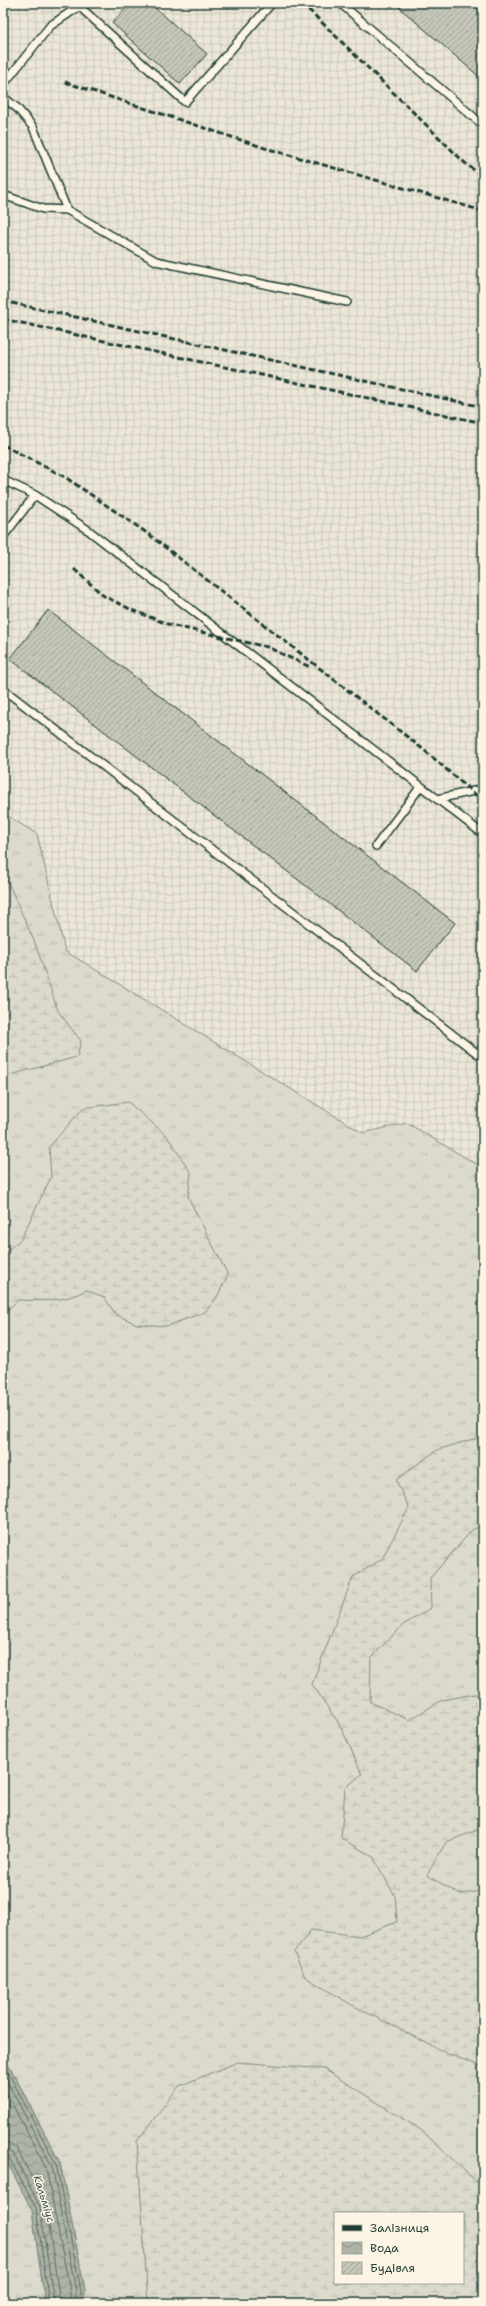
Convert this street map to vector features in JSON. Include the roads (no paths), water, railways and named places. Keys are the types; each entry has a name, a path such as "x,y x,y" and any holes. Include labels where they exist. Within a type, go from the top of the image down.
{"lane":[{"path":"3,85 50,26 82,5 185,102 272,3"},
{"path":"340,3 483,126"},
{"path":"3,97 17,108 33,128 67,210"},
{"path":"3,195 43,209 67,210 156,261 346,302"},
{"path":"3,480 35,495 88,530 483,834"},
{"path":"3,537 35,495"},
{"path":"3,689 478,1054 483,1047"},
{"path":"376,846 420,786"},
{"path":"437,799 483,789"}],"water":[{"name":"Кальміус","path":"3,2062 10,2067 60,2163 85,2290 84,2303 45,2303 32,2210 3,2154"}],"railway":[{"path":"302,3 465,163 483,177"},
{"path":"65,82 265,148 483,211"},
{"path":"3,301 483,407"},
{"path":"3,319 483,423"},
{"path":"3,445 65,477 147,533 424,750 483,801"},
{"path":"74,569 104,596 132,610 170,625 267,647 310,667"}]}
